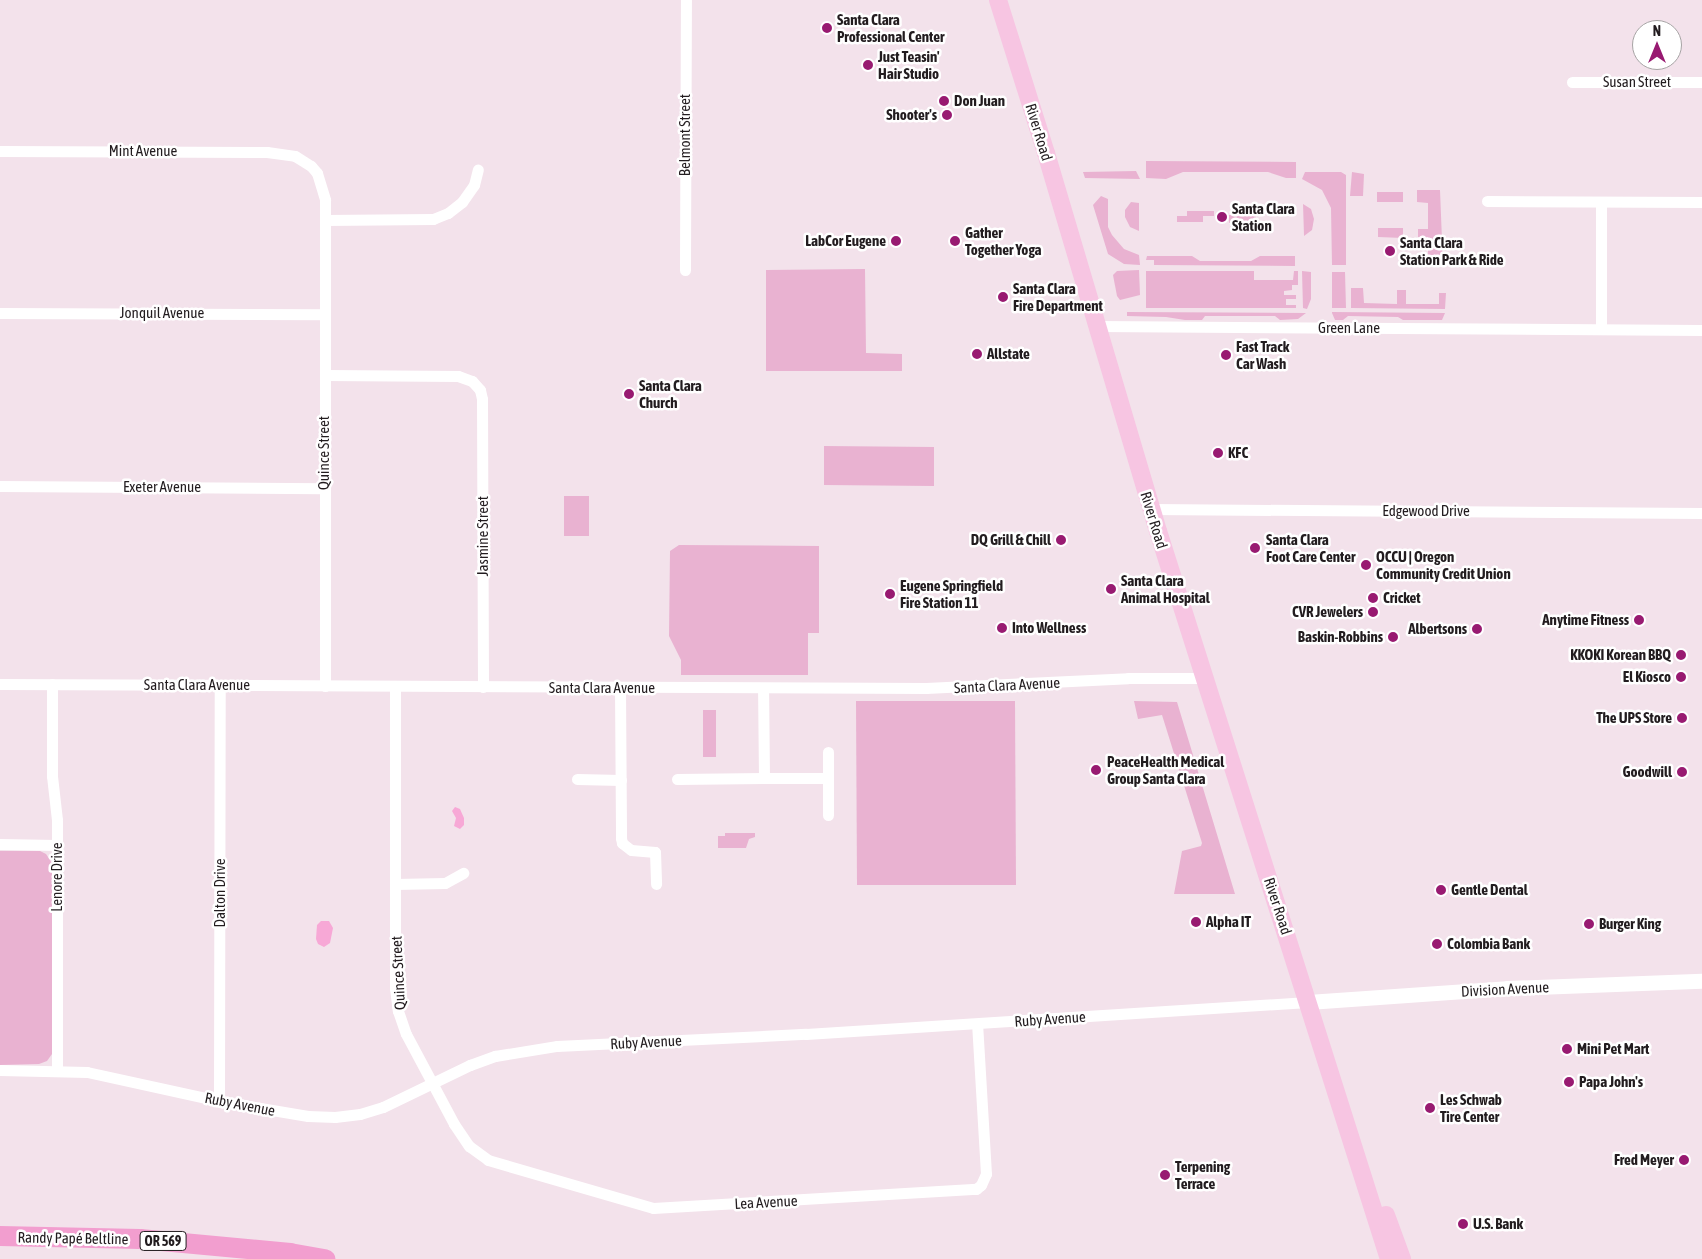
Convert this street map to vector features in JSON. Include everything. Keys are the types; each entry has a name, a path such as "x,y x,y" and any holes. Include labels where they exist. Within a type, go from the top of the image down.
{"highway":[{"name":"Randy Papé Beltline","path":"0,1236 140,1239 290,1253 325,1259"}],"main road":[{"name":"River Road","path":"998,0 1203,678 1347,1123"},
{"path":"1347,1123 1389,1259"},
{"path":"1347,1123 1376,1186 1402,1259"}],"street":[{"name":"Belmont Street","path":"685,270 686,0"},
{"name":"Susan Street","path":"1572,82 1702,82"},
{"name":"Mint Avenue","path":"0,151 267,152 286,154"},
{"name":"Quince Street","path":"286,154 304,161 317,173 324,191 324,686"},
{"path":"325,220 418,220 441,216 456,207 468,196 474,185 478,169"},
{"path":"1487,201 1702,202"},
{"path":"1601,202 1601,329"},
{"name":"Jonquil Avenue","path":"0,313 324,314"},
{"name":"Green Lane","path":"1097,326 1702,330"},
{"name":"Jasmine Street","path":"325,375 450,375 466,378 477,387 482,400 483,687"},
{"name":"Exeter Avenue","path":"0,486 324,488"},
{"name":"Edgewood Drive","path":"1151,509 1700,513"},
{"name":"Santa Clara Avenue","path":"0,684 620,688 966,687 1128,678 1203,678"},
{"name":"Lenore Drive","path":"52,684 52,776 57,810 57,1070"},
{"name":"Dalton Drive","path":"219,1101 220,686"},
{"name":"Quince Street","path":"394,686 395,988 398,1011 406,1034 432,1084"},
{"path":"620,688 621,841 635,852 656,852 656,884"},
{"path":"763,688 764,778"},
{"path":"828,752 828,816"},
{"path":"677,779 828,778"},
{"path":"577,780 620,780"},
{"path":"0,844 57,845"},
{"path":"395,884 444,883 463,873"},
{"name":"Division Avenue","path":"1308,1002 1507,988 1702,981"},
{"name":"Ruby Avenue","path":"0,1070 57,1070 100,1074 219,1101 308,1116 335,1117 360,1114 383,1107 470,1065 495,1056 557,1046 977,1024 1308,1002"},
{"name":"Lea Avenue","path":"432,1084 462,1136 488,1160 646,1206 662,1208 968,1191 982,1185 986,1174 977,1024"}],"shaded area":[{"path":"1146,161 1296,162 1296,178 1286,178 1268,172 1183,172 1166,179 1146,178"},
{"path":"1136,171 1140,179 1085,178 1083,172"},
{"path":"1305,172 1341,172 1346,175 1346,265 1332,265 1331,208 1322,190 1302,179"},
{"path":"1352,172 1364,174 1363,196 1350,196"},
{"path":"1417,190 1440,190 1443,265 1428,265 1428,237 1418,237 1418,229 1428,229 1428,203 1417,202"},
{"path":"1377,192 1403,192 1403,202 1377,202"},
{"path":"1101,196 1108,199 1108,227 1112,235 1124,249 1139,255 1140,265 1124,264 1108,254 1093,205"},
{"path":"1131,202 1139,203 1139,231 1130,227 1125,217 1125,210"},
{"path":"1303,204 1311,209 1314,219 1312,230 1304,236"},
{"path":"1187,211 1214,211 1214,216 1203,216 1203,222 1177,222 1177,216 1187,216"},
{"path":"1241,211 1267,211 1267,215 1256,215 1256,223 1229,223 1229,215 1240,215"},
{"path":"1378,228 1403,228 1403,238 1378,237"},
{"path":"1147,256 1192,256 1200,261 1251,261 1260,256 1295,256 1295,266 1154,265 1154,260 1146,260"},
{"path":"865,269 866,353 902,354 902,371 766,371 766,270"},
{"path":"1139,270 1140,295 1120,300 1117,296 1113,275 1117,271"},
{"path":"1146,271 1254,271 1254,280 1293,280 1294,271 1298,271 1298,285 1292,285 1292,290 1284,291 1284,295 1296,295 1296,299 1286,299 1286,305 1296,305 1296,308 1146,308"},
{"path":"1302,271 1311,272 1311,299 1307,309 1303,308"},
{"path":"1332,272 1345,272 1346,308 1332,308"},
{"path":"1351,288 1363,288 1364,303 1397,304 1397,290 1406,290 1406,304 1439,304 1439,293 1446,293 1445,309 1351,308"},
{"path":"1127,312 1306,313 1298,319 1280,320 1275,316 1205,316 1202,320 1185,320 1166,317 1127,316"},
{"path":"1332,312 1445,313 1442,320 1403,320 1398,317 1348,316 1343,320 1335,320"},
{"path":"824,446 934,447 934,486 824,485"},
{"path":"564,496 589,496 589,536 564,536"},
{"path":"679,545 819,546 819,633 808,633 808,675 681,675 681,660 669,636 670,551"},
{"path":"856,701 1015,701 1016,885 857,885"},
{"path":"1134,701 1177,702 1235,894 1174,894 1182,851 1201,846 1202,843 1162,715 1138,719"},
{"path":"703,710 716,710 716,757 703,757"},
{"path":"455,807 460,809 464,818 464,825 460,829 454,826 456,818 452,811"},
{"path":"725,833 755,833 755,837 749,839 746,848 718,848 718,836 725,836"},
{"path":"0,851 40,851 46,854 52,863 52,1054 47,1061 39,1064 0,1065"},
{"path":"321,921 329,921 333,928 330,943 324,947 318,944 316,939 317,925"}],"place":[{"name":"Santa Clara Professional Center","path":"827,28"},
{"name":"Just Teasin' Hair Studio","path":"868,65"},
{"name":"Don Juan","path":"944,101"},
{"name":"Shooter's","path":"947,115"},
{"name":"Santa Clara Station","path":"1222,217"},
{"name":"LabCor Eugene","path":"896,241"},
{"name":"Gather Together Yoga","path":"955,241"},
{"name":"Santa Clara Station Park & Ride","path":"1390,251"},
{"name":"Santa Clara Fire Department","path":"1003,297"},
{"name":"Allstate","path":"977,354"},
{"name":"Fast Track Car Wash","path":"1226,355"},
{"name":"Santa Clara Church","path":"629,394"},
{"name":"KFC","path":"1218,453"},
{"name":"DQ Grill & Chill","path":"1061,540"},
{"name":"Santa Clara Foot Care Center","path":"1255,548"},
{"name":"OCCU | Oregon Community Credit Union","path":"1366,565"},
{"name":"Santa Clara Animal Hospital","path":"1111,589"},
{"name":"Eugene Springfield Fire Station 11","path":"890,594"},
{"name":"Cricket","path":"1373,598"},
{"name":"CVR Jewelers","path":"1373,612"},
{"name":"Anytime Fitness","path":"1639,620"},
{"name":"Into Wellness","path":"1002,628"},
{"name":"Albertsons","path":"1477,629"},
{"name":"Baskin-Robbins","path":"1393,637"},
{"name":"KKOKI Korean BBQ","path":"1681,655"},
{"name":"El Kiosco","path":"1681,677"},
{"name":"The UPS Store","path":"1682,718"},
{"name":"PeaceHealth Medical Group Santa Clara","path":"1096,770"},
{"name":"Goodwill","path":"1682,772"},
{"name":"Gentle Dental","path":"1441,890"},
{"name":"Alpha IT","path":"1196,922"},
{"name":"Burger King","path":"1589,924"},
{"name":"Colombia Bank","path":"1437,944"},
{"name":"Mini Pet Mart","path":"1567,1049"},
{"name":"Papa John's","path":"1569,1082"},
{"name":"Les Schwab Tire Center","path":"1430,1108"},
{"name":"Fred Meyer","path":"1684,1160"},
{"name":"Terpening Terrace","path":"1165,1175"},
{"name":"U.S. Bank","path":"1463,1224"}]}
